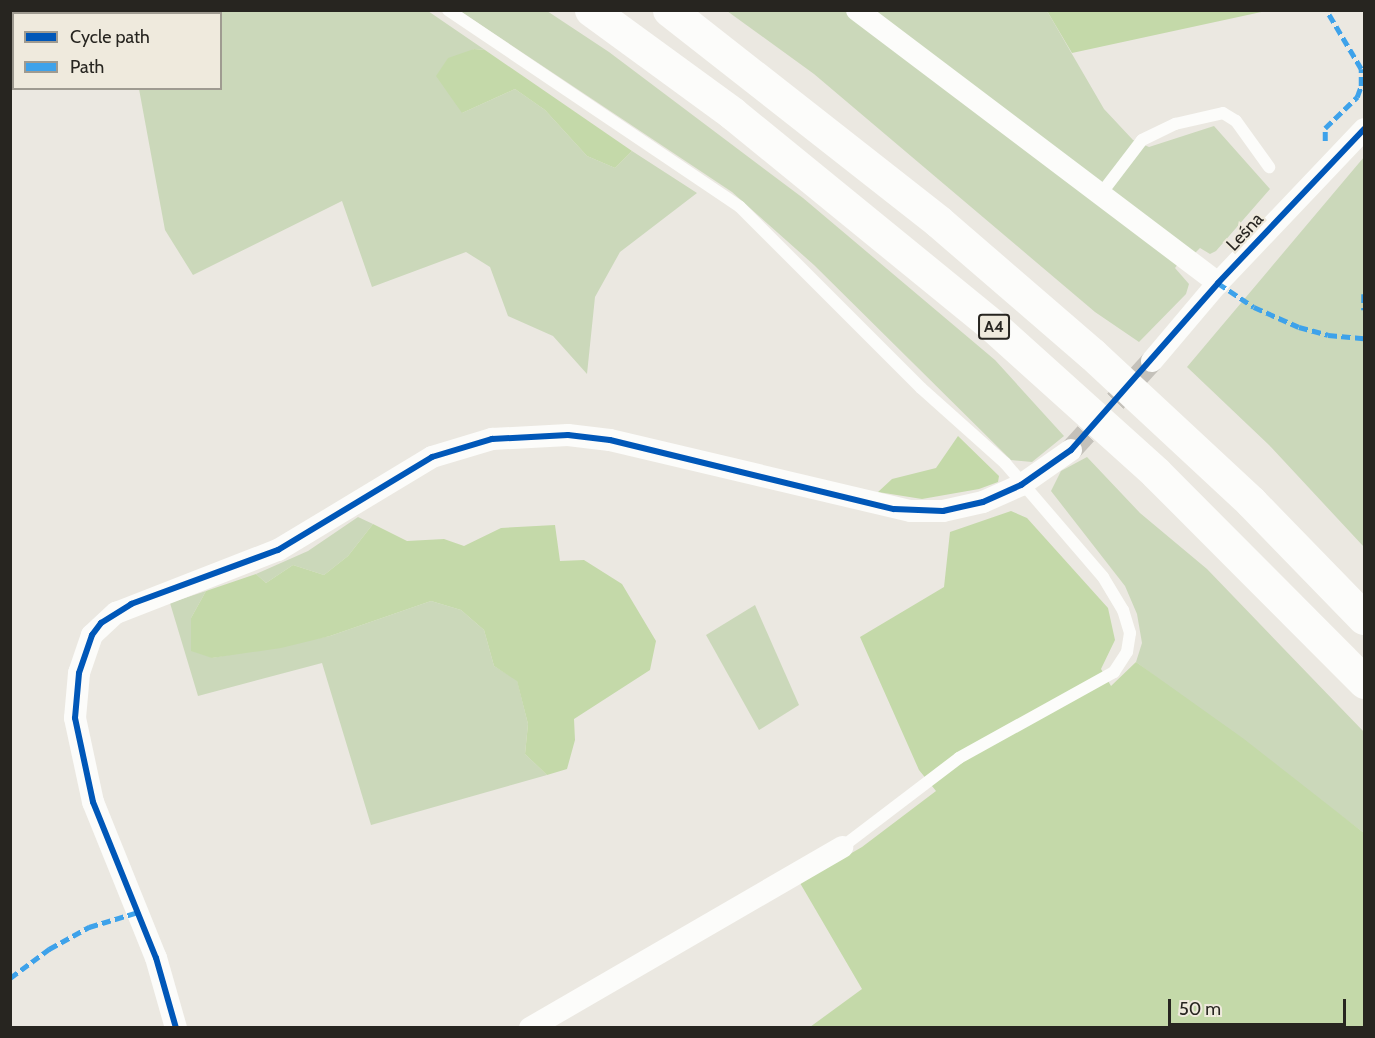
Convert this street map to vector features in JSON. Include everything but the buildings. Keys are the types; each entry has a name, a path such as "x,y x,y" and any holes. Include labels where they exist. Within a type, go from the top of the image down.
{"highway":[{"name":"A4","path":"591,10 758,133 993,326 1156,473 1365,682"},
{"name":"A4","path":"669,10 939,222 1092,354 1251,502 1365,618"}],"street":[{"path":"857,10 1218,283"},
{"name":"Leśna","path":"1152,361 1218,283 1365,129"},
{"path":"176,1028 156,958 93,802 75,718 79,673 92,635 116,613 278,550 432,457 484,441 519,435 610,440 911,511 967,507 1022,485 1071,450"},
{"path":"530,1028 842,847"}],"lane":[{"path":"448,10 740,207 921,388 1005,463 1115,592 1131,633 1127,651 1114,672 959,758 842,847"},
{"path":"1100,195 1142,140 1175,124 1223,113 1236,121 1269,167"}],"green space":[{"path":"189,10 428,11 485,50 473,49 462,113 515,89 545,110 587,156 615,168 632,151 697,193 620,252 595,297 587,374 553,336 508,316 490,267 466,252 372,287 342,201 193,275 165,230 139,90 222,90 222,12 181,12"},
{"path":"460,11 547,11 609,52 803,198 995,360 1064,436 1032,462 1011,460 814,265 732,192"},
{"path":"727,11 847,11 1178,264 1175,268 1189,284 1186,294 1139,342 1095,312 814,74"},
{"path":"872,11 1047,11 1104,109 1133,140 1149,147 1214,126 1270,189 1216,251 1210,254 1200,248 1195,253"},
{"path":"1047,11 1266,11 1072,53"},
{"path":"474,49 485,50 632,151 615,168 587,156 545,110 515,89 462,113 436,76 448,58"},
{"path":"1364,157 1364,547 1269,445 1187,367"},
{"path":"958,436 999,476 998,482 979,489 922,499 878,492 892,479 936,468"},
{"path":"1087,457 1140,513 1207,569 1364,732 1364,833 1136,662 1142,643 1137,614 1125,586 1051,491 1061,471"},
{"path":"1011,511 1027,518 1108,608 1115,640 1101,669 1111,686 1136,662 1244,739 1364,833 1364,1027 810,1027 862,989 800,883 862,847 936,791 919,770 860,637 944,587 950,532"},
{"path":"358,517 373,524 348,556 324,575 293,565 266,583 256,574 308,551"},
{"path":"373,524 407,541 444,539 464,546 501,528 555,525 560,561 584,560 622,584 656,641 650,670 574,719 575,740 567,769 547,775 525,754 528,724 517,681 494,666 484,630 461,610 431,601 330,636 281,648 212,658 191,651 191,618 206,591 256,574 266,583 293,565 324,575 348,556"},
{"path":"206,591 191,618 212,658 330,636 431,601 461,610 484,630 494,666 517,680 528,724 525,754 547,775 371,825 322,663 198,696 170,603"},
{"path":"755,605 799,705 759,730 706,635"}],"tunnel":[{"path":"1071,450 1152,361"}],"marked path":[{"path":"1325,141 1325,128 1357,97 1361,86 1361,69 1326,10"},
{"path":"1218,283 1254,307 1299,327 1328,335 1364,338"},
{"path":"1364,294 1364,310"},
{"path":"10,978 49,949 89,927 138,912"}],"cycle path":[{"path":"176,1028 156,958 93,802 75,718 79,673 92,635 101,623 131,604 278,550 432,457 492,439 568,435 610,440 894,509 943,511 983,502 1021,485 1071,450 1218,283 1364,129"}]}
